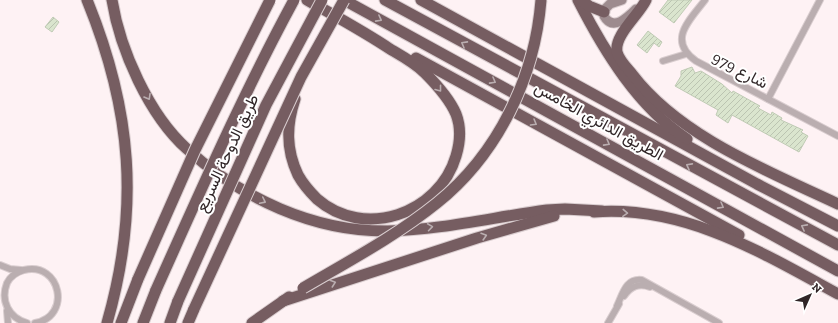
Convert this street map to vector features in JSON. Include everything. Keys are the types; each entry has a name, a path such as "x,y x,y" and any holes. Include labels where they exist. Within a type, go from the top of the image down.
{"highway":[{"path":"87,0 110,62 124,124 127,164 125,239 121,269 107,323"},
{"path":"112,0 119,30 130,62 153,106 187,149 220,175 252,196 288,213 313,221 347,227 387,231 426,228 547,210 571,209 644,214 692,223 728,237 787,266 838,294"},
{"path":"121,323 138,279 195,150 270,0"},
{"name":"طريق الدوحة السريع","path":"143,323 156,290 220,148 294,0"},
{"path":"307,0 730,230 787,266"},
{"name":"طريق الدوحة السريع","path":"170,323 266,105 322,0"},
{"path":"188,323 301,76 344,0"},
{"name":"الطريق الدائري الخامس","path":"344,0 838,271"},
{"name":"الطريق الدائري الخامس","path":"385,0 838,245"},
{"path":"420,0 756,184 838,226"},
{"path":"252,323 283,301 417,219 458,185 476,165 498,132 521,86 537,34 541,0"},
{"path":"580,0 612,61 626,80 662,119 678,133 756,184"},
{"path":"580,0 589,6 604,12"},
{"path":"646,0 620,36 617,52 623,63 648,92 682,123 696,132 772,172 838,204"},
{"path":"317,46 290,115 288,128 289,150 300,180 316,197 335,211 366,220 402,214 427,199 442,184 456,158 459,140 456,114 443,94 424,72 364,32"},
{"path":"283,301 533,221 565,214 602,211"}],"street":[{"path":"622,0 610,4 604,12 606,20 618,23 630,14 643,0"},
{"path":"663,61 686,54 682,46 681,38 684,28 705,0"},
{"path":"768,99 819,0"},
{"name":"شارع 979","path":"686,54 696,61 838,136"},
{"path":"0,264 10,269 39,270 54,280 58,289 56,307 45,320 36,323"},
{"path":"8,323 4,303 5,287 9,280 21,270"},
{"path":"608,323 626,286 633,280 642,280 719,323"},
{"path":"4,303 20,321 27,323"}],"building":[{"path":"668,0 692,0 674,23 659,12"},
{"path":"53,17 59,22 52,32 45,27"},
{"path":"648,31 662,42 659,47 654,43 647,53 637,45"},
{"path":"692,67 695,73 701,71 722,84 732,93 733,91 760,106 758,108 771,115 772,112 782,118 781,120 803,130 801,132 808,136 799,152 732,115 728,123 716,115 718,110 675,86 681,76 681,71"}]}
